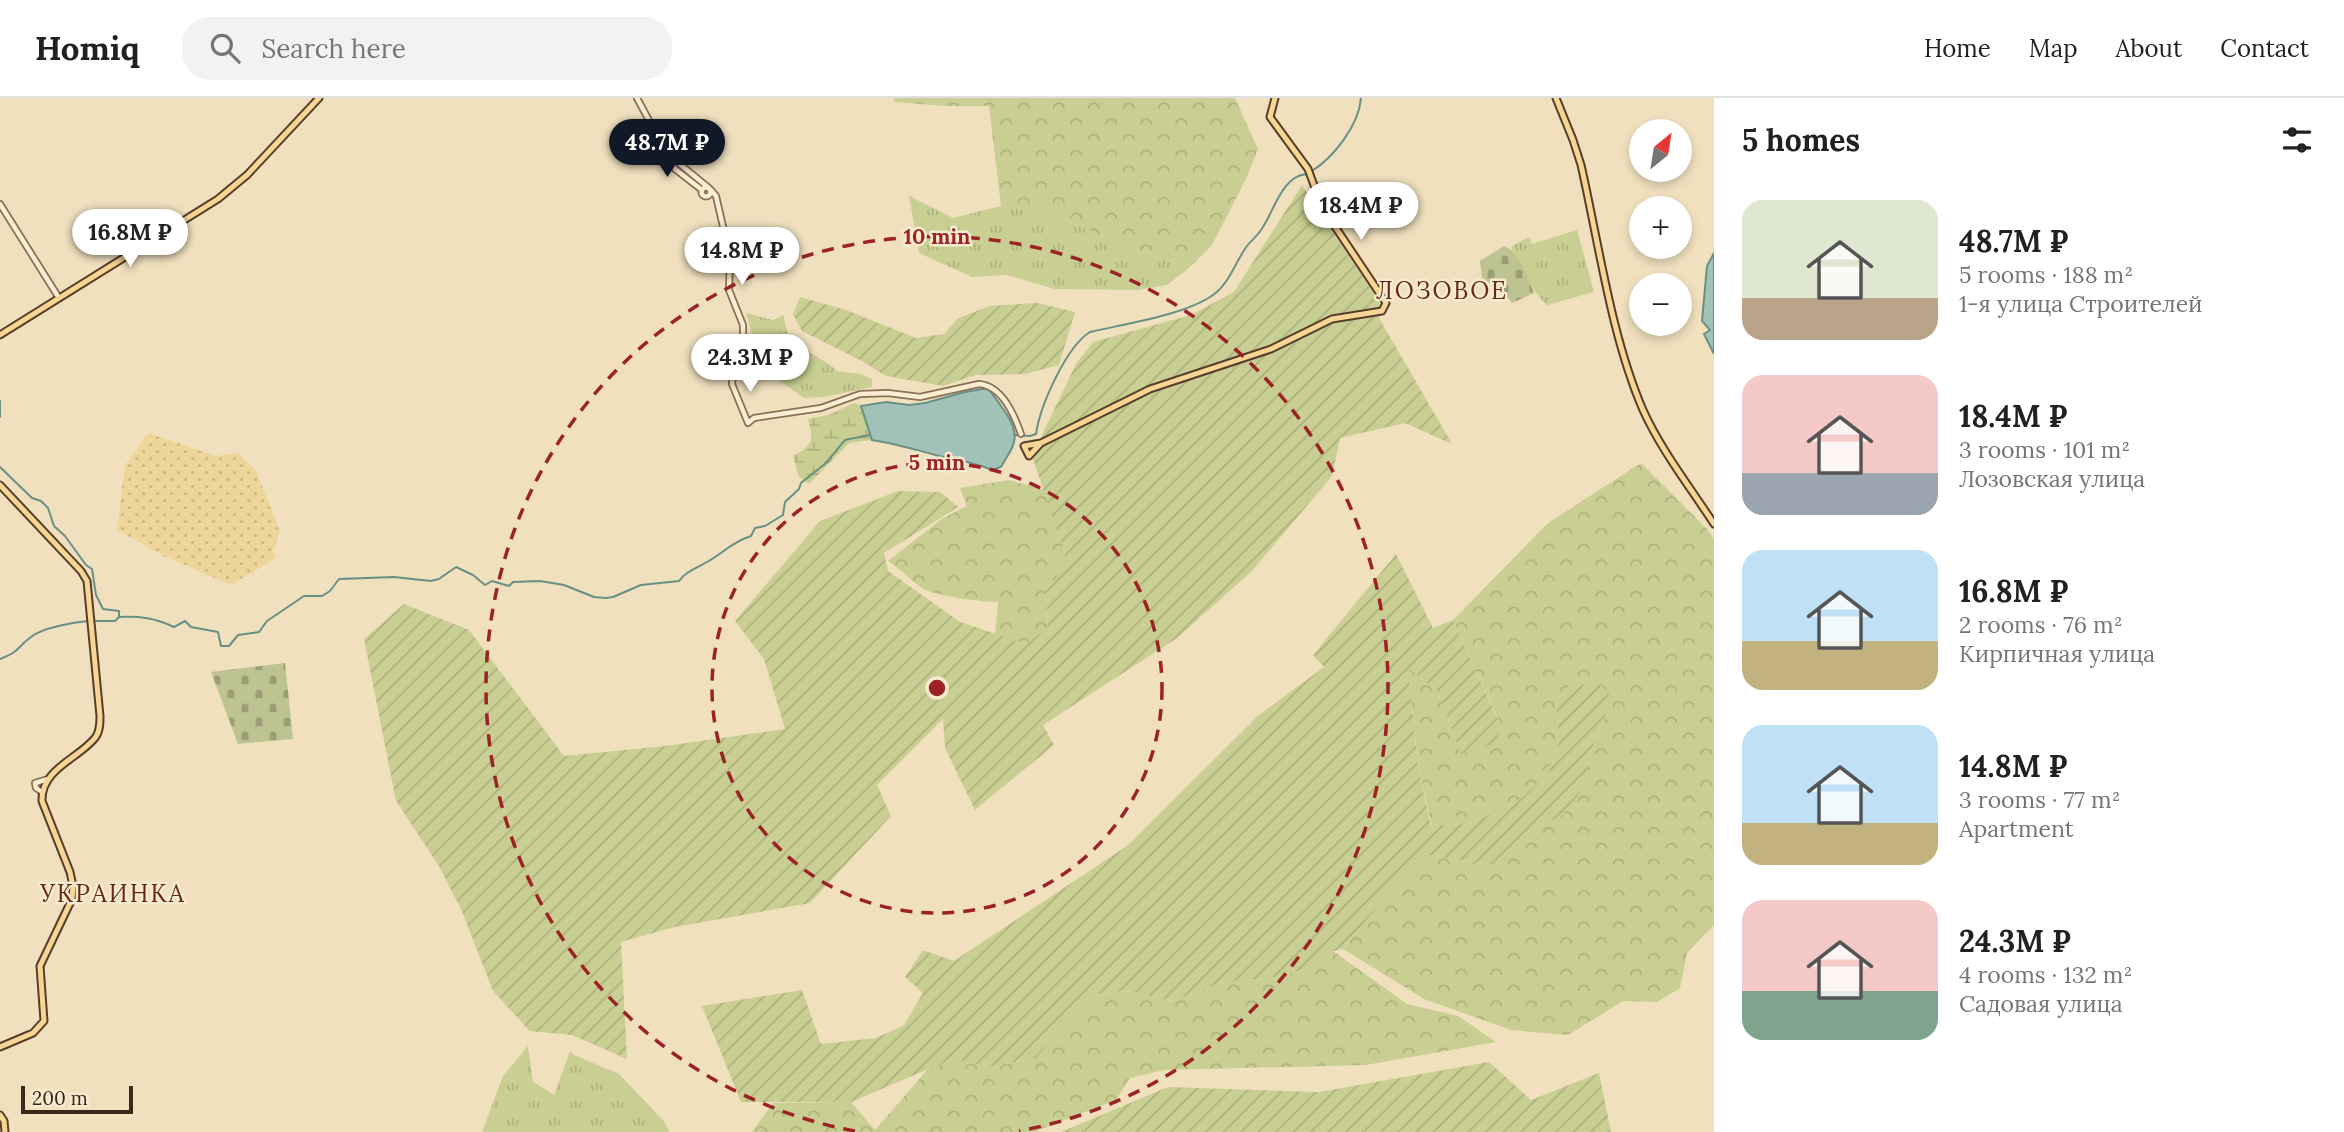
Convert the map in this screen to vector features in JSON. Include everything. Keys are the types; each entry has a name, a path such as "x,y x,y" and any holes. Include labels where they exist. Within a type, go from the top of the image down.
{"main road":[{"path":"0,335 226,194 319,98"},
{"path":"1041,443 1029,456 1024,446 1041,443 1150,388 1271,349 1332,319 1381,311 1386,303 1322,206 1308,169 1270,117 1275,98"},
{"path":"1556,98 1577,153 1623,348 1643,408 1658,438 1714,524"},
{"path":"0,485 88,581 100,704 100,727 95,738 48,779 42,792 42,801 52,831 70,872 72,899 40,966 45,1016 42,1024 33,1033 0,1047"},
{"path":"0,1115 4,1121 5,1132"}],"street":[{"path":"637,98 675,169 702,190 703,195 716,196"},
{"path":"663,147 675,162 716,196 730,257 729,289 743,325 743,345 738,364 734,368 732,384 746,420 821,408 860,394 888,393 920,397 979,384 988,385 999,393 1021,434"},
{"path":"702,190 710,189"},
{"path":"707,197 710,189"},
{"path":"0,204 59,298"}],"green space":[{"path":"893,98 1235,98 1258,149 1246,179 1212,245 1189,268 1124,245 1056,216 1001,206 989,106 895,102"},
{"path":"1302,185 1379,301 1379,318 1452,444 1405,423 1340,438 1332,476 1252,571 1177,638 1043,725 1054,745 975,810 945,748 943,719 877,785 891,816 810,903 675,927 621,942 627,1059 572,1035 530,1031 493,991 461,909 439,866 396,801 364,639 404,604 469,630 564,756 665,746 785,729 764,659 735,621 820,521 898,491 940,492 958,507 884,553 888,571 960,622 1026,644 1048,627 1045,592 1061,572 1065,554 1032,456 1076,364 1093,342 1191,315 1234,292"},
{"path":"909,196 953,218 1001,206 1056,216 1124,245 1189,268 1167,285 1138,290 1055,289 1007,275 972,277 919,253"},
{"path":"1577,230 1594,292 1547,305 1531,285 1511,249 1512,246 1529,237 1532,244"},
{"path":"1504,246 1519,260 1534,293 1512,303 1506,295 1482,278 1480,261"},
{"path":"800,297 846,310 916,338 944,334 957,319 989,306 1038,303 1075,312 1059,365 1025,374 976,375 943,386 886,376 802,331 793,314"},
{"path":"746,313 773,320 784,315 786,328 796,344 837,371 861,374 872,379 872,387 804,398 770,371 747,361 753,338"},
{"path":"854,403 861,406 872,440 849,443 809,484 799,477 793,456 805,449 810,442 808,419 828,415"},
{"path":"1641,463 1714,539 1714,925 1687,953 1680,988 1657,1002 1623,1001 1568,1035 1511,1030 1424,999 1343,949 1421,854 1492,865 1525,833 1561,816 1584,788 1592,749 1605,718 1556,702 1559,742 1548,775 1515,803 1467,824 1432,826 1418,766 1408,668 1438,692 1461,754 1500,723 1453,620 1548,523"},
{"path":"1009,480 1045,490 1065,554 1061,572 1045,592 1048,627 1026,644 995,634 998,602 936,594 918,585 888,561 943,518 967,506 960,488"},
{"path":"1396,554 1433,628 1453,620 1500,724 1496,743 1461,754 1438,692 1408,668 1418,766 1431,826 1467,824 1515,803 1548,775 1559,742 1556,702 1570,685 1600,684 1609,692 1605,718 1592,749 1584,788 1561,816 1525,833 1492,865 1421,854 1343,949 1333,951 1305,969 1277,977 1220,983 1173,1001 1127,991 1092,994 1036,1058 989,1067 952,1059 851,1102 741,1102 702,1006 802,990 821,1044 876,1038 904,1025 923,993 905,977 923,950 954,961 1127,846 1259,715 1324,667 1313,655"},
{"path":"285,663 293,739 238,744 211,672"},
{"path":"1333,951 1407,1004 1458,1016 1496,1042 1366,1065 1164,1070 1130,1078 1116,1100 1034,1132 752,1132 773,1103 851,1102 875,1130 928,1069 952,1059 989,1067 1036,1058 1092,994 1127,991 1173,1001 1220,983 1277,977 1305,969"},
{"path":"528,1046 533,1082 554,1095 570,1051 619,1074 663,1120 670,1132 482,1132 503,1076"},
{"path":"1489,1062 1531,1100 1599,1073 1611,1132 1061,1132 1168,1087 1319,1092"}],"sand":[{"path":"148,433 216,456 238,453 256,471 280,531 273,551 276,558 231,585 166,557 117,530 125,465"}],"water":[{"path":"1714,253 1714,354 1704,334 1710,330 1702,321 1707,266"},
{"path":"988,388 1007,414 1015,435 1012,449 1001,467 992,470 872,440 861,406 886,402 909,405 925,403"}],"waterway":[{"path":"1312,171 1329,157 1344,139 1356,119 1361,98"},
{"path":"1015,435 1036,434 1043,408 1063,363 1090,332 1187,308 1219,290 1247,246 1266,223 1284,188 1290,181 1306,174"},
{"path":"0,401 0,417"},
{"path":"95,621 141,617 174,627 185,621 191,627 218,632 221,646 229,646 238,635 259,632 267,621 304,596 322,596 330,591 339,579 394,577 431,581 439,579 456,567 473,575 485,585 492,581 509,586 513,582 540,581 564,585 594,597 613,597 641,585 679,581 688,572 751,536 755,528 765,526 783,515 785,502 799,489 801,483 826,463 845,440 869,435"},
{"path":"0,467 32,498 41,501 48,508 54,526 92,569 96,595 103,609 119,611 119,616"},
{"path":"0,659 42,631 89,621"}],"district":[{"name":"ЛОЗОВОЕ","path":"1442,290"},
{"name":"УКРАИНКА","path":"113,893"}]}
